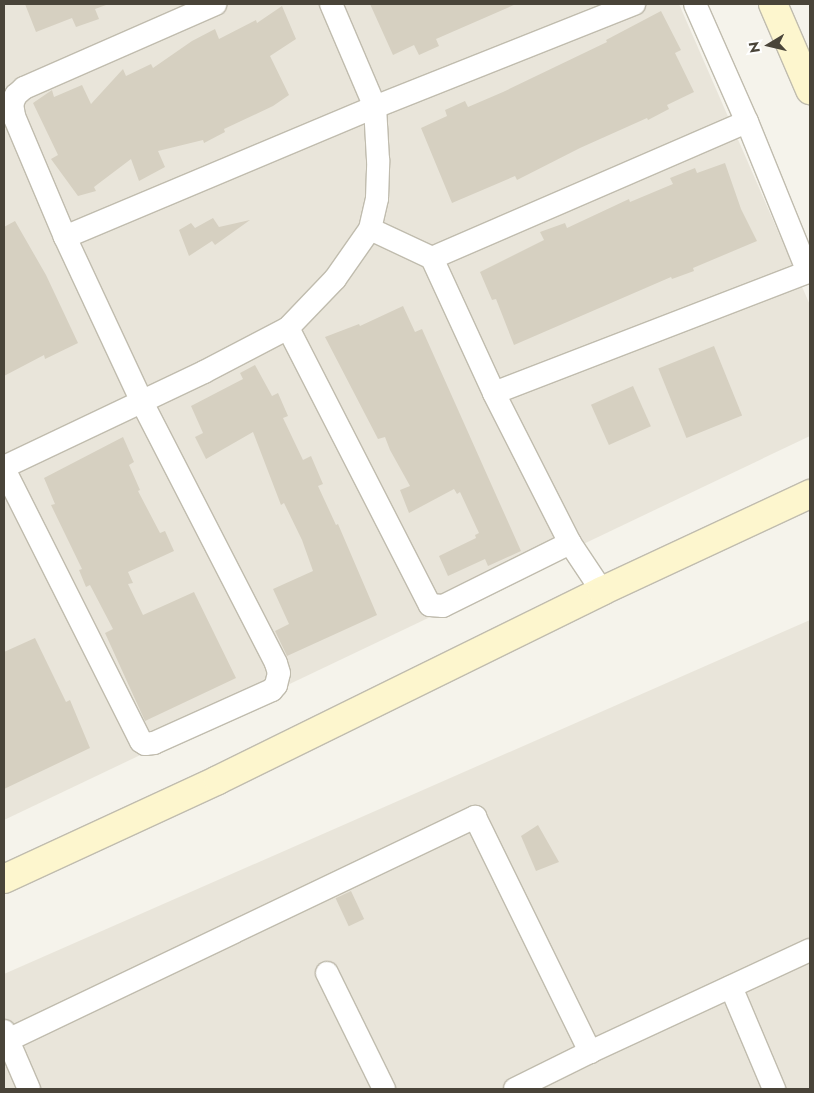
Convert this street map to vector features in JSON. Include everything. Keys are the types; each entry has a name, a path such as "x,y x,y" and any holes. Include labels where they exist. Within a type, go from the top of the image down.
{"street":[{"path":"215,4 24,88 16,95 12,104 14,116 65,237 141,400 276,663 278,680 272,690 154,743 145,744 142,742 4,468 141,400 204,372 288,328 335,279 370,229 377,198 375,107 331,4"},
{"path":"65,237 375,107 634,4"},
{"path":"494,393 809,275 747,122 695,4"},
{"path":"773,4 810,90"},
{"path":"432,258 747,122"},
{"path":"370,229 432,258 494,393 570,543 602,591"},
{"path":"288,328 430,605 443,606 570,543"},
{"path":"4,879 218,780 602,591 810,494"},
{"path":"29,1089 6,1035 475,817 590,1052"},
{"path":"515,1089 590,1052 810,950"},
{"path":"327,973 384,1089"},
{"path":"731,987 774,1089"}],"shaded area":[{"path":"4,4 679,4 810,305 810,436 4,820"},
{"path":"810,620 810,1089 4,1089 4,974"}],"building":[{"path":"25,4 106,5 95,9 99,19 76,27 72,18 36,32"},
{"path":"370,4 516,4 436,39 439,46 419,55 414,45 393,55"},
{"path":"282,6 296,39 270,56 289,95 273,106 224,129 225,132 204,143 203,140 158,151 165,167 139,181 131,159 94,187 96,191 78,196 51,159 58,155 33,103 52,90 54,97 82,85 91,104 123,69 126,76 151,64 153,68 192,41 215,29 219,39 256,20 257,23"},
{"path":"661,11 681,50 675,53 694,92 667,105 669,109 648,120 647,118 580,148 517,180 515,176 452,203 421,128 447,116 445,110 465,101 468,107 503,92 607,42 606,40"},
{"path":"725,163 741,209 757,241 693,268 694,271 672,279 671,277 514,345 496,299 492,300 480,272 544,240 540,232 565,223 567,228 629,199 630,202 673,184 670,178 695,168 697,173"},
{"path":"213,218 219,227 250,220 215,245 212,241 189,256 179,230 191,223 195,228"},
{"path":"15,221 46,275 78,343 45,359 44,355 4,376 4,227"},
{"path":"403,306 415,332 422,329 521,551 488,566 485,559 448,576 439,556 476,538 475,535 479,533 460,492 457,494 454,489 409,513 400,490 410,486 385,437 378,439 325,337 359,324 360,326"},
{"path":"714,346 742,416 686,438 658,368"},
{"path":"255,365 272,396 278,393 288,416 283,418 303,460 311,456 323,484 318,486 336,525 338,524 377,615 287,656 275,631 289,624 273,589 313,571 302,540 284,503 281,505 253,432 206,459 195,437 203,433 191,406 243,379 240,373"},
{"path":"633,386 651,426 609,445 591,405"},
{"path":"123,437 134,462 129,465 140,490 138,491 160,533 165,531 174,551 128,572 133,583 128,584 143,615 194,592 236,678 145,721 105,633 113,629 90,585 86,587 79,570 82,569 51,505 55,504 44,478"},
{"path":"35,638 66,702 70,700 90,748 4,789 4,652"},
{"path":"538,825 559,862 536,871 521,836"},
{"path":"351,891 364,919 349,926 336,898"}]}
